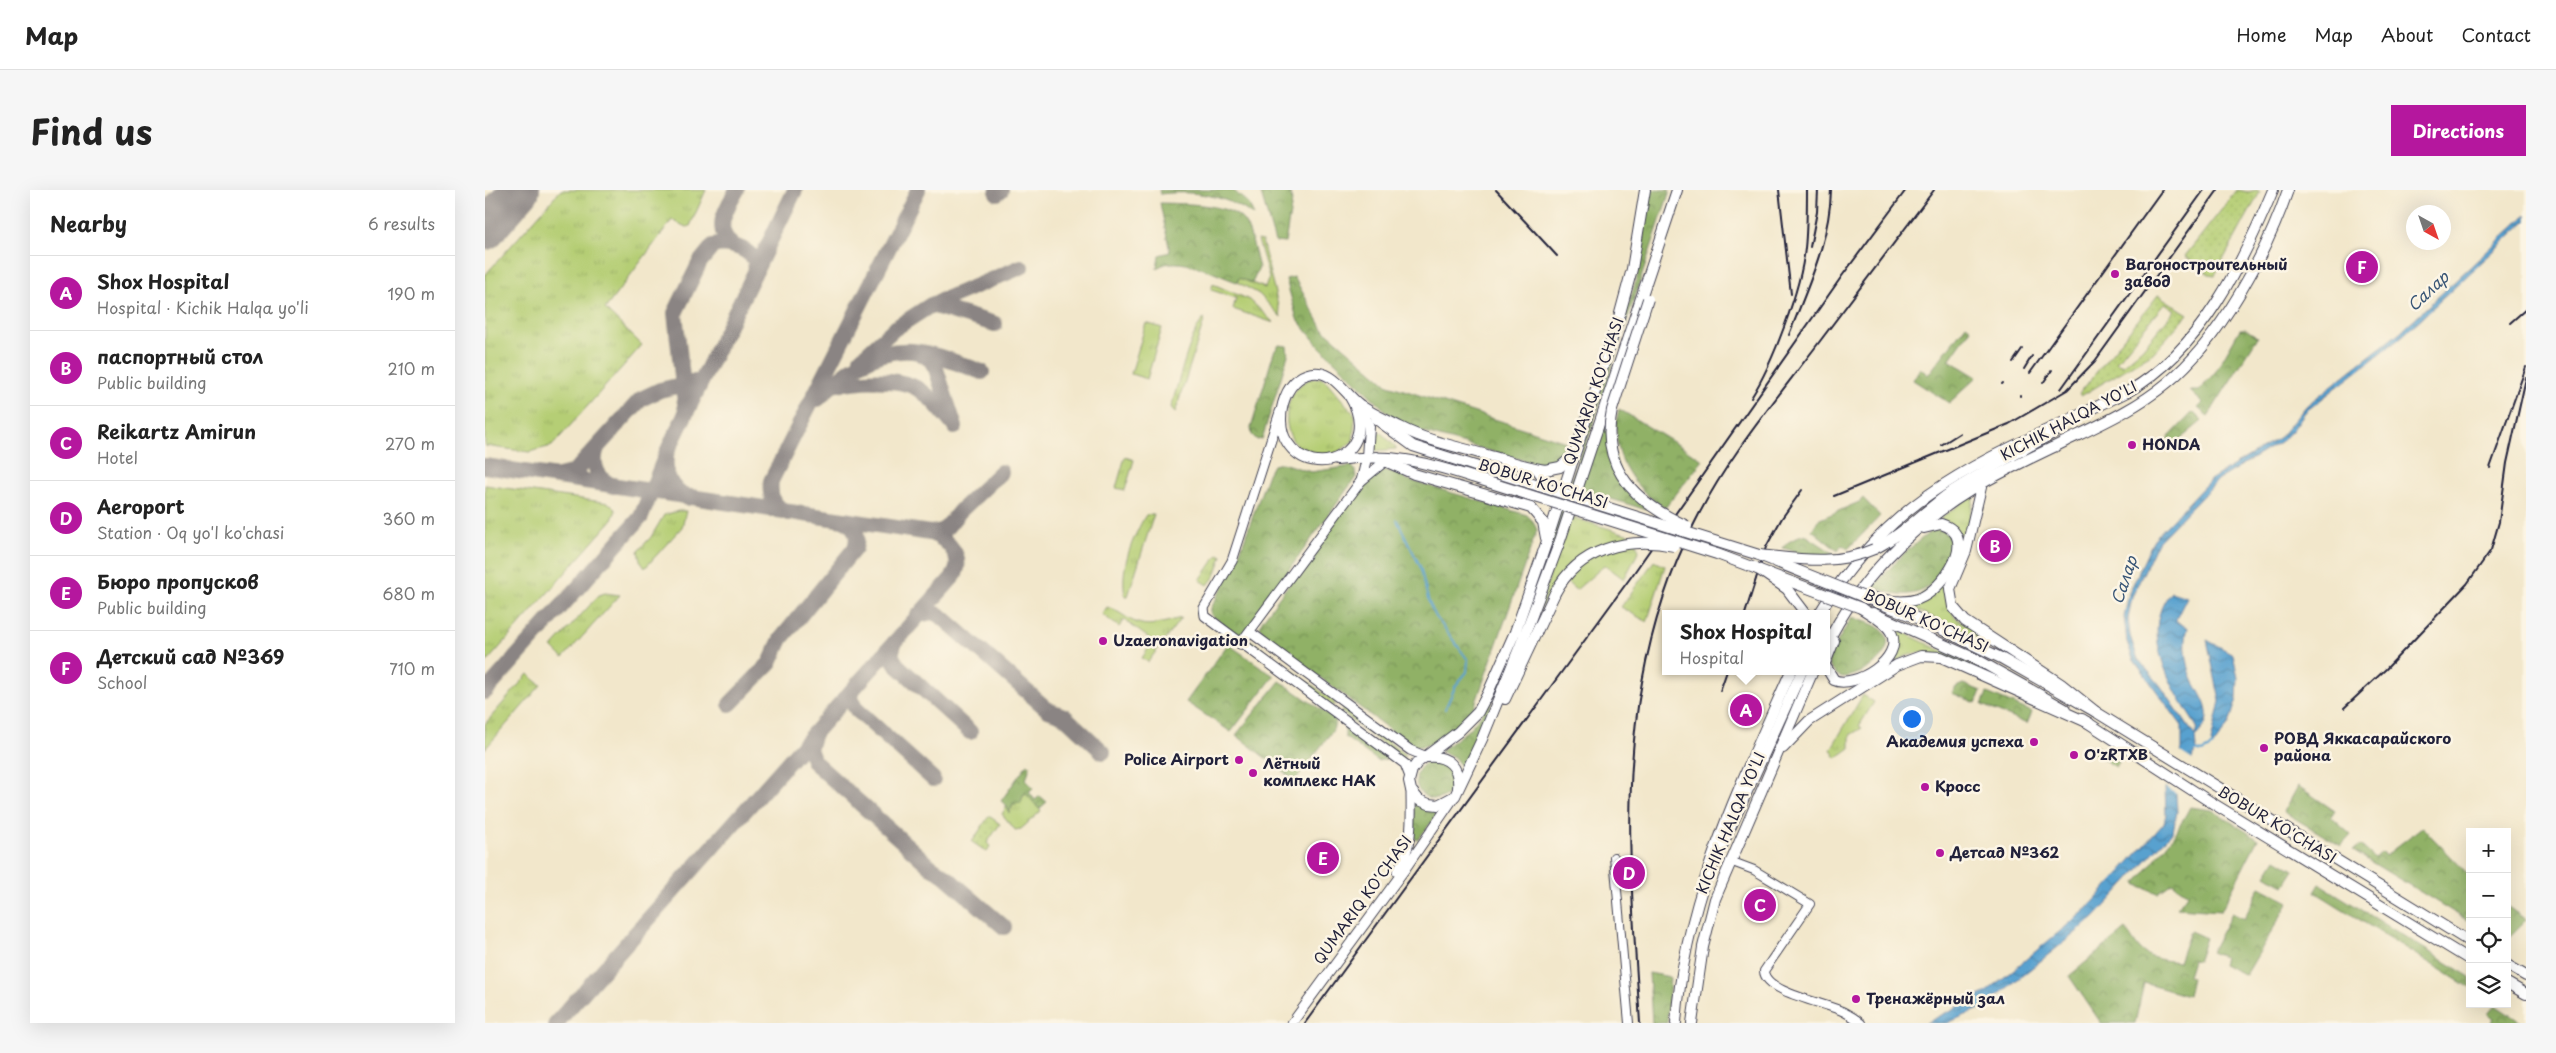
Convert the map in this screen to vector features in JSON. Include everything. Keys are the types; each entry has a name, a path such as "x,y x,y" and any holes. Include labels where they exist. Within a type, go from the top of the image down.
{"main road":[{"name":"QUMARIQ KO'CHASI","path":"1286,1023 1374,904 1406,856 1411,840 1410,777 1414,766 1469,723 1483,704 1515,632 1546,544 1629,280 1645,190"},
{"name":"QUMARIQ KO'CHASI","path":"1292,1023 1405,869 1456,794 1482,740 1523,639 1559,541 1677,190"},
{"name":"KICHIK HALQA YO'LI","path":"1822,610 1862,553 1890,524 1921,498 1990,456 2086,412 2146,381 2180,350 2208,314 2247,248 2273,190"},
{"name":"KICHIK HALQA YO'LI","path":"1830,639 1852,601 1894,552 1929,520 1982,483 2106,421 2154,393 2190,360 2232,304 2260,257 2288,190"},
{"path":"1673,205 1648,299 1611,413 1611,436 1614,454 1626,482 1646,504 1665,516 1722,542"},
{"path":"1410,777 1405,764 1207,619 1204,610 1232,561 1282,405 1295,383 1313,373 1329,376 1360,405 1401,428 1427,439 1537,469 1551,470 1560,467 1569,461 1576,451"},
{"path":"2146,381 2154,393"},
{"path":"1282,405 1281,426 1287,442 1300,456 1311,461 1341,455 1357,441 1359,416 1349,395"},
{"path":"1360,405 1379,458 1414,474 1526,506 1536,512 1543,522 1546,544"},
{"name":"BOBUR KO'CHASI","path":"1360,405 1408,444 1759,555 1924,621 2001,658 2096,712 2466,940"},
{"path":"1759,555 1824,561 1846,559 1868,552 1893,538 1952,492 2039,442 2086,412"},
{"path":"1240,644 1379,458"},
{"path":"1361,481 1379,458"},
{"name":"BOBUR KO'CHASI","path":"1311,461 1323,462 1379,458 1418,461 1717,554 1755,567 1919,632 1995,668 2089,723 2209,801 2466,958"},
{"path":"1526,506 1537,500 1543,491 1543,475 1537,469"},
{"path":"1982,483 1966,551 1951,586 1953,607 1965,621 2061,684 2096,712"},
{"path":"1866,597 1903,602 1927,594 1942,580 1957,555 1958,540 1951,528 1937,523 1925,528 1894,552"},
{"path":"1482,740 1509,691 1557,590 1569,572 1585,558 1612,546 1638,542 1668,544 1717,554"},
{"path":"1755,567 1787,588 1804,610"},
{"path":"1830,652 1852,601"},
{"path":"1830,675 1837,681 1853,681 1883,663 1892,651 1893,640 1889,630 1861,608"},
{"path":"1249,632 1409,750 1427,757 1444,758 1455,767 1458,780 1456,794 1447,801 1433,805 1419,800 1411,790"},
{"path":"1774,760 1795,733 1809,721 1897,665 1921,656 1941,658 2089,723"},
{"name":"KICHIK HALQA YO'LI","path":"1692,1023 1705,936 1715,899 1721,857 1789,675"},
{"path":"1721,857 1800,675"},
{"name":"KICHIK HALQA YO'LI","path":"1676,1023 1684,955 1703,884 1721,857 1774,760 1811,675"},
{"path":"1335,713 1343,701"},
{"path":"2209,801 2208,792 2217,788"},
{"path":"2511,967 2526,976"},
{"path":"2511,985 2526,994"}],"street":[{"path":"1613,857 1629,1023"},
{"path":"1721,857 1754,870 1809,904 1764,971 1767,980 1778,988 1843,1011 1861,1023"}],"green space":[{"path":"561,190 706,190 690,226 686,227 672,220 605,309 642,345 552,446 529,452 485,446 485,275"},
{"path":"1159,190 1233,190 1249,204 1254,216 1233,203 1221,199 1185,193 1160,194"},
{"path":"1260,190 1289,190 1292,201 1285,243 1275,242"},
{"path":"1650,190 1670,190 1546,567 1510,662 1463,769 1454,757 1440,751 1468,730 1481,715 1543,566 1637,278"},
{"path":"2237,190 2248,192 2257,190 2260,192 2215,275 2209,274 2185,256"},
{"path":"1160,203 1206,205 1230,211 1239,216 1250,233 1259,268 1252,283 1239,278 1237,282 1186,264 1166,264 1157,268 1159,255 1170,252"},
{"path":"1258,240 1262,241 1281,317 1259,294 1237,282 1239,278 1265,288 1269,277"},
{"path":"1294,277 1323,329 1388,385 1566,442 1559,464 1541,465 1418,431 1389,414 1319,346 1297,319 1286,279"},
{"path":"1213,284 1250,300 1274,323 1233,309 1236,298 1211,290"},
{"path":"2158,295 2188,314 2153,353 2081,396 2079,394","holes":["2165,303 2175,310 2142,349 2123,365 2116,362"]},
{"path":"1205,318 1175,413 1171,407 1185,359 1195,333"},
{"path":"1146,323 1162,328 1147,379 1131,374"},
{"path":"1966,325 1971,329 1949,360 1977,377 1949,403 1913,380 1920,368 1928,375"},
{"path":"2240,329 2245,329 2258,337 2208,416 2198,408 2203,403 2190,391 2199,391 2216,371"},
{"path":"1279,345 1287,346 1288,355 1262,439 1257,440 1252,435 1251,428 1274,352"},
{"path":"1321,378 1327,382 1355,415 1353,441 1335,453 1323,456 1314,455 1300,449 1292,438 1287,425 1287,412 1291,398 1298,387 1308,380"},
{"path":"1619,409 1703,460 1665,508 1642,490 1625,466 1617,439 1616,424"},
{"path":"2193,412 2202,421 2172,446 2167,439"},
{"path":"1603,419 1606,419 1622,484 1647,510 1579,489"},
{"path":"1379,431 1396,447 1396,449 1373,451"},
{"path":"1125,457 1134,460 1125,490 1116,488"},
{"path":"1282,463 1311,472 1352,466 1356,477 1242,635 1239,636 1211,615 1211,608 1236,563 1268,474 1273,465"},
{"path":"1385,470 1405,476 1405,479 1527,515 1533,521 1537,530 1475,705 1447,735 1429,745 1410,745 1265,636 1260,627 1262,621 1364,481 1375,473"},
{"path":"485,485 609,503 616,510 612,520 485,664"},
{"path":"1974,494 1966,539 1940,519"},
{"path":"1863,498 1880,516 1848,549 1842,545 1838,551 1812,530 1818,520 1859,502"},
{"path":"686,511 682,527 645,568 640,561 638,551 651,537 664,515"},
{"path":"1154,514 1128,596 1125,596 1125,565 1131,546 1146,515"},
{"path":"1571,517 1633,536 1639,551 1624,579 1605,565 1576,590 1559,576 1533,622"},
{"path":"1936,527 1951,534 1949,540 1953,548 1940,575 1932,584 1923,590 1901,594 1873,587 1904,553"},
{"path":"1801,535 1807,536 1839,557 1834,563 1783,548 1787,543"},
{"path":"1218,554 1222,556 1215,576 1208,585 1200,580"},
{"path":"1654,561 1665,566 1647,622 1621,607"},
{"path":"1953,570 1945,595 1954,616 2018,661 1961,629 1906,606"},
{"path":"605,593 620,595 563,658 552,647 599,595"},
{"path":"1107,607 1134,621 1148,625 1181,618 1148,662 1142,658 1153,641 1124,620 1119,627 1102,614"},
{"path":"1852,617 1881,629 1887,640 1886,648 1876,662 1851,676 1843,677 1836,674 1830,666 1830,654"},
{"path":"1894,628 2007,682 1921,652 1906,656 1889,665 1897,652 1897,638"},
{"path":"1250,640 1334,701 1335,705 1333,706 1248,643"},
{"path":"1228,644 1274,676 1231,732 1186,702"},
{"path":"528,674 541,685 485,749 485,724"},
{"path":"1280,681 1336,720 1333,730 1295,781 1236,735"},
{"path":"1963,684 1981,691 1976,703 1952,693 1956,687"},
{"path":"1987,693 2032,712 2027,724 1982,705"},
{"path":"1863,695 1874,702 1859,726 1862,728 1850,735 1850,748 1836,758 1831,749"},
{"path":"1344,708 1406,755 1402,758 1341,712"},
{"path":"1345,726 1391,758 1378,761 1345,737"},
{"path":"2094,744 2120,760 2116,767 2089,751"},
{"path":"1435,761 1448,767 1454,780 1448,793 1435,799 1422,793 1416,780 1422,767"},
{"path":"1027,764 1030,766 1026,780 1033,788 1029,792 1035,800 1040,796 1047,802 1039,809 1026,793 1023,795 1021,803 1013,804 1009,813 1007,806 1001,801"},
{"path":"2298,786 2335,811 2331,817 2351,835 2341,846 2284,812"},
{"path":"1026,793 1041,811 1021,829 1015,830 1002,814 1007,806 1009,812 1013,804"},
{"path":"1414,801 1425,808 1441,809 1418,840 1414,838"},
{"path":"2190,807 2212,810 2258,839 2221,911 2177,908 2188,894 2172,883 2158,893 2135,884 2174,836"},
{"path":"989,816 1000,824 987,843 990,846 987,852 972,842"},
{"path":"2422,827 2466,872 2466,920 2353,851 2360,845 2375,858 2382,852 2385,856"},
{"path":"2276,859 2294,870 2284,886 2266,875"},
{"path":"2320,884 2466,975 2466,986 2315,892"},
{"path":"2260,887 2289,902 2246,975 2222,964 2224,957 2211,952 2232,913 2244,919"},
{"path":"2511,909 2526,920 2511,935"},
{"path":"2126,929 2142,951 2152,957 2179,962 2190,931 2206,938 2198,961 2193,960 2188,976 2192,978 2188,996 2144,983 2135,1023 2101,1023 2069,976"},
{"path":"1649,973 1670,977 1667,1023 1652,1023"},
{"path":"2493,1008 2500,1008 2522,1023 2491,1023 2494,1018 2488,1014"}],"water":[{"name":"Салар","path":"2526,215 2526,221 2399,339 2305,412 2292,431 2283,440 2219,479 2158,542 2132,597 2128,619 2130,636 2138,659 2160,685 2195,736 2197,727 2169,679 2158,643 2157,625 2161,608 2171,592 2187,597 2176,619 2177,622 2188,628 2186,653 2192,678 2204,702 2207,713 2205,724 2196,737 2197,748 2176,794 2177,812 2173,831 2094,918 1982,1008 1947,1023 1926,1023 1985,993 2088,908 2164,823 2166,814 2165,788 2182,750 2182,726 2133,659 2127,642 2124,617 2129,593 2154,539 2210,480 2280,437 2307,405 2400,332"},
{"path":"2207,640 2233,654 2238,678 2237,699 2229,724 2213,746 2211,742 2220,701"}],"pier":[{"path":"2179,751 2194,761 2178,795 2164,786"}],"waterway":[{"path":"1397,520 1420,566 1429,603 1436,617 1468,660 1467,672 1456,685 1445,709"},
{"path":"2194,750 2202,752 2213,746"}],"taxiway":[{"path":"733,246 723,232 722,225 725,211 737,190"},
{"path":"485,692 641,517 667,452 795,190"},
{"path":"789,513 779,508 773,500 771,481 918,190"},
{"path":"997,193 1001,190"},
{"path":"686,413 675,313 700,262 713,246 730,245 747,252 755,260 756,271"},
{"path":"861,359 894,329 931,305 1021,267"},
{"path":"931,305 995,324"},
{"path":"818,399 839,379 863,362 890,352 927,353 982,372"},
{"path":"922,354 931,360 936,369 955,427"},
{"path":"831,385 875,381 899,382 909,385 927,396 951,422"},
{"path":"559,476 571,473 579,467 641,399 660,390 694,382"},
{"path":"597,448 595,465 599,475 613,486"},
{"path":"666,457 666,469 670,481 677,491 687,498"},
{"path":"485,466 930,533 949,545 956,557 957,564 952,578 556,1023"},
{"path":"930,533 940,532 947,527 960,511 1001,472"},
{"path":"730,704 770,663 781,639 855,548 856,532 845,521"},
{"path":"919,615 932,612 941,616 1048,710 1064,716 1103,752"},
{"path":"894,643 891,655 897,665 970,732"},
{"path":"852,691 851,701 857,710 933,779"},
{"path":"814,733 809,749 814,762 931,867 944,875 1004,927"}],"runway":[{"path":"485,230 520,190"}],"railway":[{"path":"1496,190 1557,256"},
{"path":"1779,190 1791,294"},
{"path":"1751,398 1777,346 1798,284 1805,248 1807,190"},
{"path":"1810,247 1817,212 1818,190"},
{"path":"1789,335 1822,246 1827,228 1831,190"},
{"path":"1305,1023 1631,577 1842,276 1906,190"},
{"path":"1640,1023 1632,895 1630,809 1632,767 1636,724 1646,661 1669,581 1706,501 1735,455 1934,190"},
{"path":"2030,373 2162,190"},
{"path":"2061,389 2204,190"},
{"path":"1834,496 2009,424 2067,390 2095,361 2218,190"},
{"path":"2510,323 2526,309"},
{"path":"2013,362 2022,349"},
{"path":"2024,369 2032,356"},
{"path":"2490,468 2526,367"},
{"path":"2043,383 2052,370"},
{"path":"2344,708 2386,669 2467,584 2491,550 2499,522 2507,463 2526,378"},
{"path":"1941,445 1960,433"},
{"path":"1746,610 1766,547 1782,518 1802,490"},
{"path":"1720,691 1726,675"}],"place":[{"name":"Детский сад №369","path":"2362,267"},
{"name":"Вагоностроительный завод","path":"2115,274"},
{"name":"HONDA","path":"2132,445"},
{"name":"паспортный стол","path":"1995,546"},
{"name":"Uzaeronavigation","path":"1103,641"},
{"name":"Shox Hospital","path":"1746,710"},
{"name":"Академия успеха","path":"2034,742"},
{"name":"РОВД Яккасарайского района","path":"2264,748"},
{"name":"O'zRTXB","path":"2074,755"},
{"name":"Police Airport","path":"1239,760"},
{"name":"Лётный комплекс НАК","path":"1253,773"},
{"name":"Кросс","path":"1925,787"},
{"name":"Детсад №362","path":"1940,853"},
{"name":"Бюро пропусков","path":"1323,858"},
{"name":"Aeroport","path":"1629,873"},
{"name":"Reikartz Amirun","path":"1760,905"},
{"name":"Тренажёрный зал","path":"1856,999"}]}
